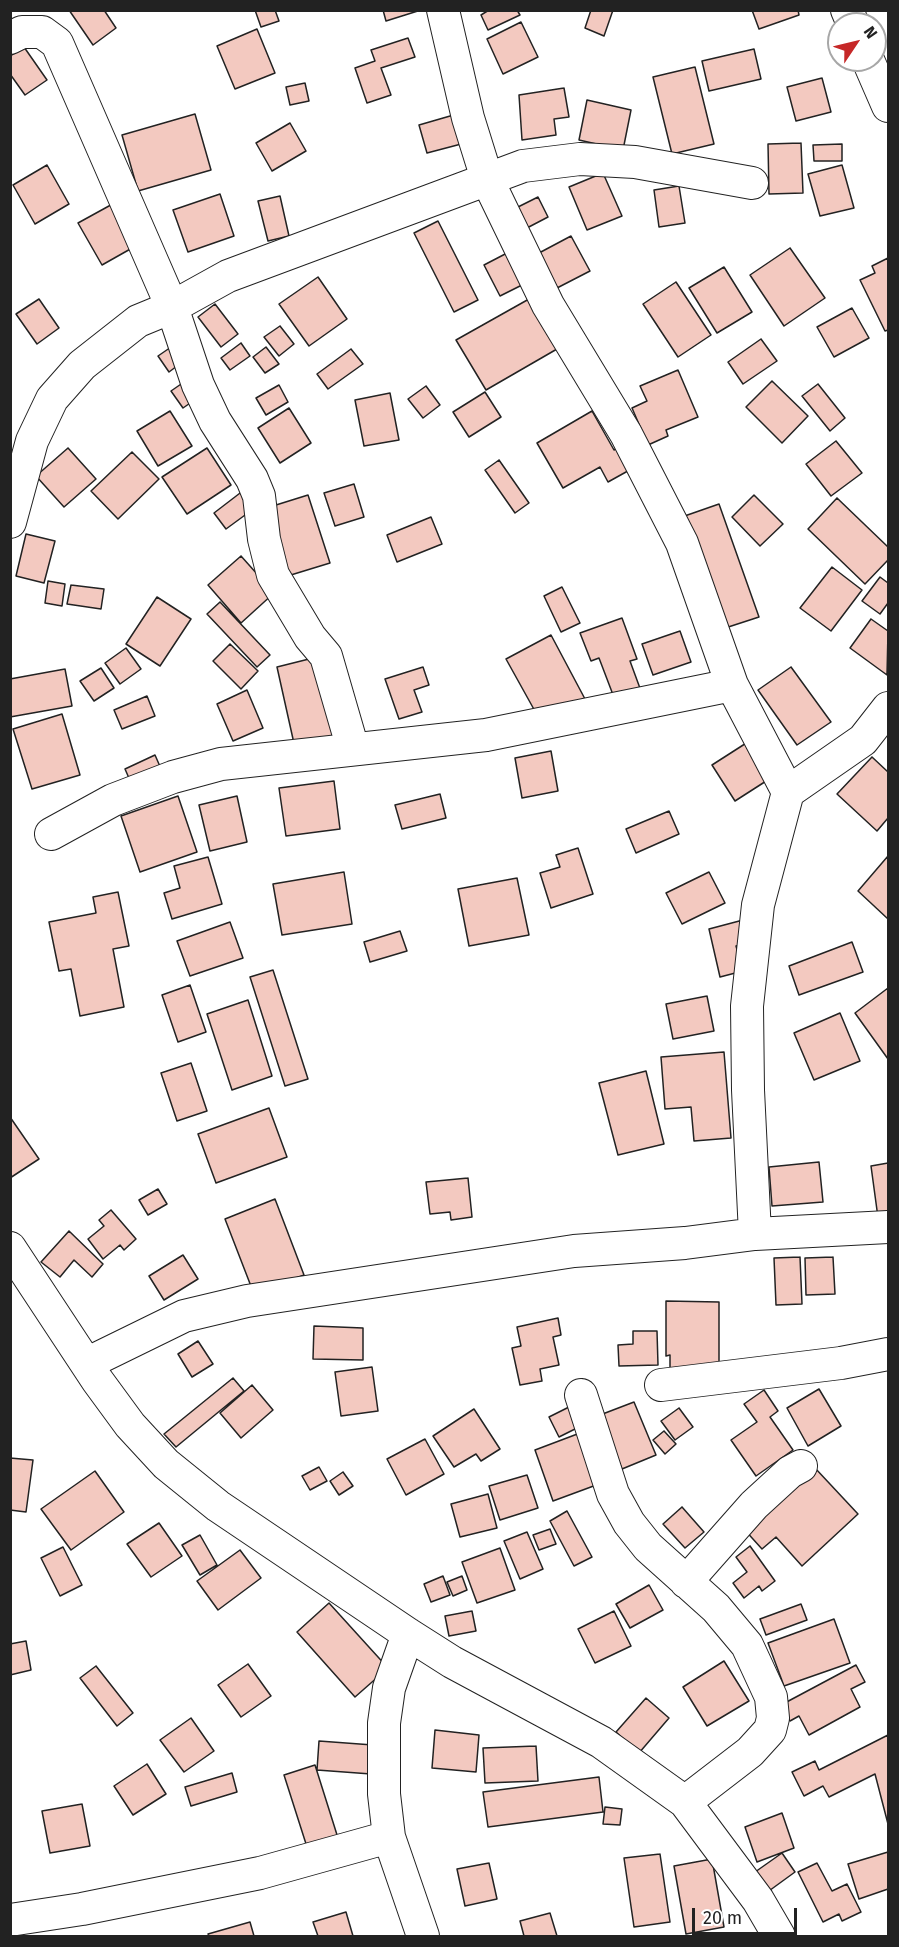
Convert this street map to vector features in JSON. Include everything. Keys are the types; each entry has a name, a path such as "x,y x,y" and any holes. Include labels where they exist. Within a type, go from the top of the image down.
{"street":[{"path":"448,12 468,118 487,179 548,305 626,434 682,543 732,685 788,792"},
{"path":"10,39 22,32 42,32 57,43 172,307 198,385 215,421 252,479 259,496 264,539 273,575 310,637 326,656 353,749"},
{"path":"873,72 888,106"},
{"path":"10,522 21,441 52,399 82,365 138,321 172,307 228,276 523,166 580,159 635,162 752,183"},
{"path":"51,834 113,800 173,777 221,764 486,735 732,685"},
{"path":"755,1234 748,1090 747,1006 758,905 788,792 863,740 888,708"},
{"path":"88,1363 184,1316 247,1301 574,1251 685,1243 755,1234 888,1227"},
{"path":"10,1248 88,1363 97,1380 130,1425 166,1464 236,1519 408,1634 452,1662 601,1742 685,1802 758,1900 778,1936"},
{"path":"661,1385 841,1363 888,1354"},
{"path":"580,1395 613,1494 629,1523 648,1547 716,1608 747,1645 771,1697 773,1718 770,1730 750,1752 685,1802"},
{"path":"686,1582 754,1505 801,1466"},
{"path":"408,1634 389,1688 384,1723 384,1794 389,1837 423,1936"},
{"path":"10,1920 82,1909 260,1873 389,1837"}],"building":[{"path":"69,10 104,10 116,28 93,45"},
{"path":"255,10 275,10 279,21 261,27"},
{"path":"383,10 421,10 386,21"},
{"path":"489,10 517,10 520,15 488,30 481,15"},
{"path":"591,10 613,10 604,36 585,28"},
{"path":"752,10 798,10 799,15 759,29"},
{"path":"521,22 538,57 503,74 487,39"},
{"path":"257,29 275,73 235,89 217,46"},
{"path":"408,38 415,57 381,68 391,95 367,103 355,68 375,61 371,50"},
{"path":"24,47 47,80 25,95 10,74 10,56"},
{"path":"754,49 761,79 709,91 702,61"},
{"path":"695,67 714,144 672,154 653,77"},
{"path":"822,78 831,112 796,121 787,87"},
{"path":"305,83 309,101 290,105 286,87"},
{"path":"564,88 569,117 554,119 556,135 522,140 519,95"},
{"path":"587,100 631,110 623,150 579,140"},
{"path":"195,114 211,170 138,191 122,135"},
{"path":"457,114 465,143 427,153 419,125"},
{"path":"290,123 306,151 272,171 256,143"},
{"path":"801,143 803,193 769,194 768,144"},
{"path":"842,144 842,161 814,161 813,145"},
{"path":"47,165 69,204 35,224 13,185"},
{"path":"842,165 854,208 820,216 808,174"},
{"path":"603,173 622,216 587,230 569,187"},
{"path":"679,186 685,223 659,227 654,190"},
{"path":"220,194 234,236 188,252 173,210"},
{"path":"280,196 289,236 268,241 258,201"},
{"path":"538,197 548,217 525,229 514,209"},
{"path":"118,201 141,243 102,265 78,223"},
{"path":"438,221 478,300 454,312 414,233"},
{"path":"571,236 590,271 557,288 539,253"},
{"path":"790,248 825,298 784,326 750,275"},
{"path":"509,252 526,283 500,296 484,265"},
{"path":"888,258 888,330 885,331 860,280 875,273 872,266"},
{"path":"724,267 752,312 717,333 689,288"},
{"path":"318,277 347,319 309,346 279,304"},
{"path":"676,282 711,335 678,357 643,304"},
{"path":"39,299 59,328 37,344 16,314"},
{"path":"529,299 557,349 486,390 456,340"},
{"path":"215,304 238,334 221,347 198,317"},
{"path":"852,308 869,338 834,357 817,327"},
{"path":"280,326 294,344 279,356 264,337"},
{"path":"761,339 777,361 743,384 728,362"},
{"path":"241,343 250,356 230,370 221,358"},
{"path":"174,345 185,360 169,372 158,356"},
{"path":"266,347 279,364 265,373 253,357"},
{"path":"351,349 363,364 328,389 317,374"},
{"path":"678,370 698,417 666,430 668,436 648,445 632,408 647,401 640,386"},
{"path":"772,381 808,416 782,443 746,407"},
{"path":"184,382 196,399 183,408 171,391"},
{"path":"818,384 845,418 830,431 802,396"},
{"path":"279,385 288,402 266,415 256,398"},
{"path":"426,386 440,405 423,418 408,399"},
{"path":"485,392 501,417 469,437 453,412"},
{"path":"390,393 399,440 364,446 355,400"},
{"path":"289,408 311,443 280,463 258,428"},
{"path":"170,411 192,446 158,466 137,431"},
{"path":"592,411 614,450 622,445 635,467 608,482 600,467 563,488 537,443"},
{"path":"836,441 862,473 831,496 806,464"},
{"path":"68,448 96,479 64,507 36,476"},
{"path":"207,448 231,485 187,514 162,477"},
{"path":"132,452 159,479 118,519 91,491"},
{"path":"499,460 529,503 515,513 485,470"},
{"path":"354,484 364,517 335,526 324,493"},
{"path":"244,490 256,507 226,529 214,513"},
{"path":"308,495 330,563 281,578 260,510"},
{"path":"754,495 783,524 760,546 732,517"},
{"path":"837,498 888,547 888,560 865,584 808,529"},
{"path":"719,504 759,617 716,631 676,519"},
{"path":"431,517 442,544 397,562 387,535"},
{"path":"26,534 55,541 44,583 16,576"},
{"path":"241,556 274,593 241,623 208,585"},
{"path":"832,567 862,590 831,631 800,608"},
{"path":"880,577 888,583 888,603 880,614 862,601"},
{"path":"48,581 65,584 62,606 45,603"},
{"path":"71,585 104,589 101,609 67,604"},
{"path":"562,587 580,623 561,632 544,596"},
{"path":"157,597 191,619 160,666 126,644"},
{"path":"220,602 270,655 257,667 207,614"},
{"path":"622,618 637,659 630,661 641,691 615,700 599,658 591,661 580,633"},
{"path":"871,619 888,631 887,675 850,648"},
{"path":"680,631 691,662 653,675 642,644"},
{"path":"551,635 585,699 541,722 506,659"},
{"path":"230,644 258,671 241,689 213,661"},
{"path":"126,648 141,669 120,684 105,663"},
{"path":"321,656 339,738 295,748 277,667"},
{"path":"423,667 429,685 414,690 422,712 399,719 385,679"},
{"path":"791,667 831,722 797,745 758,690"},
{"path":"101,668 114,688 94,701 80,681"},
{"path":"65,669 72,706 10,717 10,679"},
{"path":"247,690 263,728 233,741 217,704"},
{"path":"147,696 155,716 122,729 114,710"},
{"path":"62,714 80,775 32,789 13,729"},
{"path":"751,740 774,776 735,801 712,765"},
{"path":"551,751 558,791 522,798 515,758"},
{"path":"155,755 162,771 132,785 125,769"},
{"path":"872,757 888,772 888,818 877,831 837,794"},
{"path":"334,781 340,829 286,836 279,788"},
{"path":"440,794 446,818 402,829 395,805"},
{"path":"178,796 197,852 140,872 121,816"},
{"path":"237,796 247,842 210,851 199,805"},
{"path":"669,811 679,834 636,853 626,829"},
{"path":"578,848 593,894 551,908 540,873 560,867 556,855"},
{"path":"888,856 888,919 858,891"},
{"path":"208,857 222,904 172,919 164,893 180,888 174,866"},
{"path":"344,872 352,924 282,935 273,884"},
{"path":"709,872 725,903 682,924 666,893"},
{"path":"517,878 529,935 469,946 458,889"},
{"path":"118,892 129,946 113,949 124,1007 80,1016 71,969 59,971 49,922 96,913 93,897"},
{"path":"743,920 749,943 736,946 743,971 720,977 709,929"},
{"path":"230,922 243,958 190,976 177,941"},
{"path":"400,931 407,951 370,962 364,942"},
{"path":"852,942 863,972 799,995 789,966"},
{"path":"273,970 308,1079 285,1086 250,977"},
{"path":"190,985 206,1032 178,1042 162,995"},
{"path":"888,988 888,1059 855,1013"},
{"path":"707,996 714,1031 673,1039 666,1004"},
{"path":"248,1000 272,1076 232,1090 207,1014"},
{"path":"840,1013 860,1061 814,1080 794,1033"},
{"path":"724,1052 731,1138 694,1141 691,1107 665,1109 661,1057"},
{"path":"191,1063 207,1111 177,1121 161,1073"},
{"path":"646,1071 664,1144 618,1155 599,1083"},
{"path":"269,1108 287,1157 216,1183 198,1134"},
{"path":"10,1117 39,1159 10,1178"},
{"path":"819,1162 823,1202 772,1206 769,1167"},
{"path":"888,1163 888,1224 879,1225 871,1166"},
{"path":"468,1178 472,1217 451,1220 450,1212 430,1214 426,1182"},
{"path":"158,1189 167,1204 148,1215 139,1200"},
{"path":"275,1199 304,1275 254,1294 225,1219"},
{"path":"111,1210 136,1239 124,1250 120,1245 103,1259 88,1239 104,1226 99,1220"},
{"path":"69,1231 103,1264 92,1277 74,1260 60,1277 41,1262"},
{"path":"183,1255 198,1279 164,1300 149,1276"},
{"path":"800,1257 802,1304 776,1305 774,1258"},
{"path":"833,1257 835,1294 806,1295 805,1258"},
{"path":"666,1301 719,1302 719,1370 670,1369 670,1355 666,1356"},
{"path":"558,1318 561,1335 553,1337 559,1365 540,1369 542,1381 520,1385 512,1348 521,1346 517,1327"},
{"path":"314,1326 363,1328 363,1360 313,1359"},
{"path":"633,1331 657,1331 658,1365 619,1366 618,1345 633,1344"},
{"path":"198,1341 213,1364 192,1377 178,1354"},
{"path":"372,1367 378,1411 341,1416 335,1372"},
{"path":"233,1378 244,1391 176,1447 164,1434"},
{"path":"252,1385 273,1410 241,1438 220,1413"},
{"path":"819,1389 841,1426 808,1446 787,1408"},
{"path":"764,1390 778,1411 770,1417 793,1450 756,1476 731,1440 757,1422 744,1404"},
{"path":"634,1402 656,1455 622,1469 600,1415"},
{"path":"573,1405 583,1425 559,1437 549,1417"},
{"path":"679,1408 693,1427 675,1440 661,1421"},
{"path":"474,1409 500,1449 481,1461 476,1454 454,1467 433,1436"},
{"path":"664,1431 676,1444 665,1454 653,1440"},
{"path":"580,1433 599,1484 553,1501 535,1450"},
{"path":"425,1439 444,1474 406,1495 387,1459"},
{"path":"10,1458 33,1460 26,1512 10,1510"},
{"path":"319,1467 327,1481 310,1490 302,1476"},
{"path":"815,1468 858,1514 802,1566 776,1537 762,1549 743,1528"},
{"path":"95,1471 124,1512 71,1550 41,1509"},
{"path":"343,1472 353,1486 339,1495 330,1481"},
{"path":"527,1475 538,1508 500,1520 489,1486"},
{"path":"488,1494 497,1528 460,1537 451,1504"},
{"path":"682,1507 704,1532 685,1548 663,1524"},
{"path":"567,1511 592,1557 574,1566 550,1521"},
{"path":"159,1523 182,1556 151,1577 127,1544"},
{"path":"550,1529 556,1544 539,1550 533,1535"},
{"path":"527,1532 543,1569 520,1579 504,1541"},
{"path":"200,1535 217,1565 200,1575 182,1545"},
{"path":"750,1546 775,1581 762,1591 759,1586 744,1598 733,1583 747,1572 736,1557"},
{"path":"63,1547 82,1585 60,1596 41,1558"},
{"path":"500,1548 515,1590 477,1603 462,1562"},
{"path":"240,1550 261,1578 218,1610 197,1581"},
{"path":"443,1576 450,1595 431,1602 424,1584"},
{"path":"462,1576 467,1590 453,1596 447,1582"},
{"path":"649,1585 663,1610 630,1628 616,1604"},
{"path":"329,1603 388,1668 355,1697 297,1632"},
{"path":"801,1604 807,1620 766,1635 760,1619"},
{"path":"472,1611 476,1631 449,1636 445,1616"},
{"path":"614,1611 631,1646 595,1663 578,1629"},
{"path":"834,1619 850,1663 784,1686 768,1643"},
{"path":"26,1641 31,1670 10,1675 10,1644"},
{"path":"724,1661 749,1701 707,1726 683,1687"},
{"path":"248,1664 271,1696 241,1717 218,1685"},
{"path":"856,1665 865,1682 851,1689 860,1707 809,1735 799,1716 790,1721 781,1705"},
{"path":"96,1666 133,1713 117,1726 80,1678"},
{"path":"646,1698 669,1718 639,1753 616,1732"},
{"path":"191,1718 214,1751 184,1772 160,1740"},
{"path":"435,1730 479,1735 476,1772 432,1768"},
{"path":"888,1735 888,1824 875,1774 829,1797 823,1786 804,1796 792,1772 815,1761 819,1770"},
{"path":"319,1741 373,1745 371,1774 317,1770"},
{"path":"536,1746 538,1781 485,1783 483,1748"},
{"path":"147,1764 166,1794 133,1815 114,1786"},
{"path":"315,1765 338,1838 307,1847 284,1775"},
{"path":"232,1773 237,1792 191,1806 185,1787"},
{"path":"599,1777 603,1812 488,1827 483,1792"},
{"path":"82,1804 90,1846 50,1853 42,1811"},
{"path":"605,1807 622,1809 620,1825 603,1824"},
{"path":"782,1813 794,1848 757,1862 745,1827"},
{"path":"888,1852 888,1889 859,1899 848,1864"},
{"path":"782,1853 795,1872 762,1896 748,1877"},
{"path":"660,1854 670,1922 634,1927 624,1858"},
{"path":"712,1859 724,1927 686,1934 674,1866"},
{"path":"489,1863 497,1899 465,1906 457,1869"},
{"path":"817,1863 832,1891 847,1884 861,1912 842,1921 839,1914 823,1922 798,1872"},
{"path":"346,1912 353,1936 318,1936 313,1922"},
{"path":"550,1913 557,1936 524,1936 520,1921"},
{"path":"250,1922 254,1936 209,1936 208,1934"}]}
